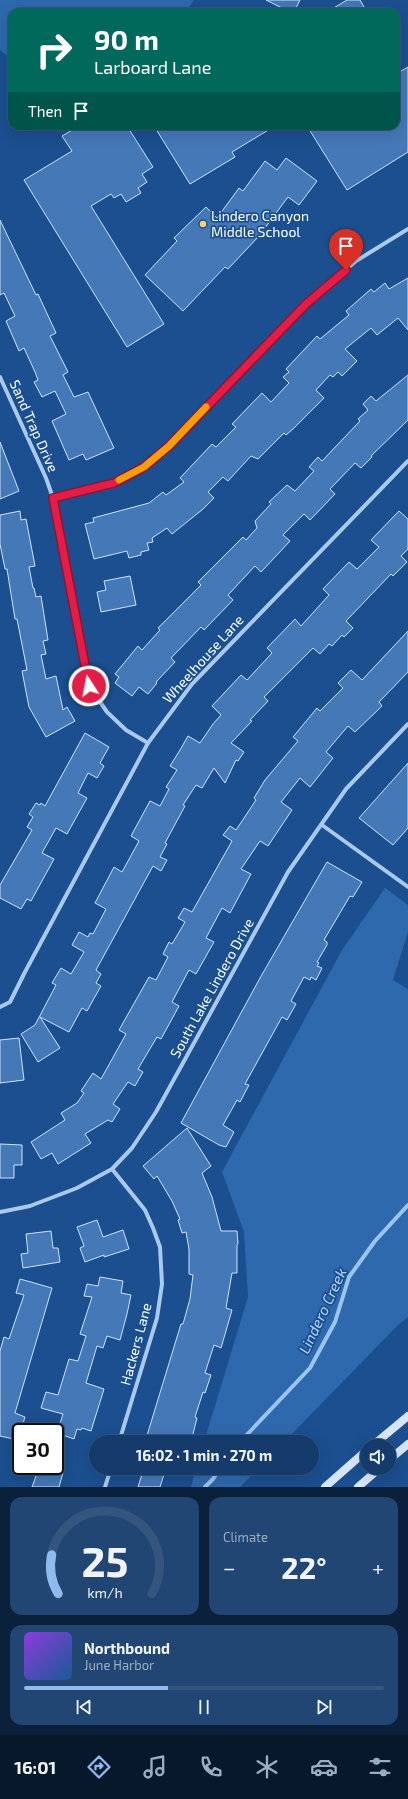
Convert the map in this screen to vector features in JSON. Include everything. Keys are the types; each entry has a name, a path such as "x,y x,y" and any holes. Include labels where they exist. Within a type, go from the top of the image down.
{"main road":[{"path":"380,1439 408,1416"},
{"path":"396,1454 408,1444"},
{"path":"325,1487 360,1456"},
{"path":"358,1487 372,1475"}],"street":[{"path":"53,498 114,483 144,467 169,446 306,304 356,261 408,229"},
{"name":"Sand Trap Drive","path":"0,377 46,478 53,498 89,686 107,712 126,730 148,743"},
{"name":"Wheelhouse Lane","path":"0,1007 10,1002 16,993 25,972 148,743 192,684 408,461"},
{"name":"South Lake Lindero Drive","path":"0,1212 30,1206 77,1188 112,1169 132,1148 156,1112 288,872 346,789 408,724"},
{"path":"322,824 408,887"},
{"name":"Hackers Lane","path":"112,1169 145,1210 153,1228 160,1247 162,1284 157,1318 121,1435"},
{"path":"105,1487 109,1475"}],"shaded area":[{"path":"0,0 194,0 188,8 8,8 8,57 0,50"},
{"path":"385,888 408,905 408,932 393,980 408,989 408,1317 398,1325 291,1435 206,1435 248,1297 244,1232 222,1172 342,950"},
{"path":"194,1475 252,1475 240,1487 191,1487"}],"building":[{"path":"266,0 300,0 296,8 282,8"},
{"path":"347,0 360,0 365,8 334,8"},
{"path":"408,67 408,152 347,190 310,130 400,130 400,72"},
{"path":"72,130 130,130 153,167 142,174 147,182 138,188 141,193 126,202 121,194 114,198 111,194 91,206 164,324 127,347 24,180 72,151 62,136"},
{"path":"156,130 268,130 232,152 235,157 190,184"},
{"path":"286,158 317,181 299,205 288,197 259,236 228,269 225,267 183,311 145,275 177,241 174,238 206,207 217,218 239,188 243,191 265,161 277,170"},
{"path":"0,220 56,333 50,336 68,372 63,375 74,397 88,392 114,448 86,460 83,454 69,460 52,421 66,414 55,391 42,397 34,382 38,380 24,348 19,351 6,321 15,316 4,293 0,295"},
{"path":"408,278 408,330 398,318 377,335 371,328 345,349 357,361 342,376 338,372 333,377 330,375 316,390 324,398 294,428 286,435 284,433 258,459 251,456 228,481 223,477 208,492 214,498 172,534 167,528 152,538 153,542 147,543 149,550 141,552 141,555 129,558 127,551 94,559 85,524 94,522 93,518 149,503 163,492 166,495 184,482 180,478 212,444 216,447 236,427 232,424 262,393 271,402 289,383 283,377 289,372 286,369 317,336 320,339 349,315 346,311 371,289 374,292 385,283 389,289"},
{"path":"408,375 408,420 371,456 372,457 361,468 355,463 330,489 335,494 310,520 304,514 283,535 290,541 261,572 255,566 228,595 233,600 204,630 201,627 171,658 175,662 156,682 157,683 148,694 139,687 132,696 115,683 119,677 115,674 138,646 142,650 160,630 158,628 201,585 198,582 243,537 246,540 257,528 255,521 271,504 269,502 287,485 295,491 314,471 309,467 318,457 322,461 360,421 358,419 368,410 363,404 371,396 376,401"},
{"path":"0,442 19,491 0,499"},
{"path":"20,511 21,520 26,519 35,566 29,567 36,597 41,596 48,640 43,641 46,654 41,655 46,679 56,676 63,710 67,707 75,721 46,737 29,707 22,671 27,670 17,619 15,619 7,569 5,569 0,544 0,515"},
{"path":"399,511 408,519 408,549 401,556 407,562 393,576 391,574 346,621 353,628 344,637 342,635 332,646 329,644 320,654 313,648 264,697 268,701 250,720 252,721 231,743 244,752 238,761 236,760 225,783 214,768 202,788 196,785 183,805 185,806 165,843 167,844 160,857 167,860 161,871 153,866 96,970 101,974 96,983 101,986 87,1011 82,1008 69,1032 40,1017 60,1048 38,1062 21,1034 35,1025 56,985 52,983 61,968 71,974 84,952 72,945 79,932 88,937 90,933 93,934 106,909 95,903 114,867 122,872 139,841 131,836 150,801 160,806 169,789 166,787 177,770 170,766 188,736 200,743 221,715 212,706 241,675 247,680 272,653 267,648 295,619 301,626 329,595 323,589 349,562 357,569 379,547 371,540"},
{"path":"130,576 136,605 101,612 97,592 106,590 104,581"},
{"path":"408,631 408,672 379,702 382,706 355,732 348,726 326,752 333,758 310,787 300,778 281,802 292,810 268,846 260,841 241,869 251,874 230,913 222,908 206,938 214,942 196,974 189,970 172,1002 179,1006 161,1039 157,1037 138,1069 143,1072 135,1086 128,1082 113,1104 120,1109 112,1122 108,1120 85,1134 91,1143 58,1164 52,1153 41,1159 31,1142 65,1120 61,1113 77,1103 84,1093 81,1091 93,1073 101,1079 126,1034 119,1030 149,977 156,980 168,957 163,954 169,942 172,944 185,922 178,918 184,908 192,912 232,841 223,835 230,826 236,830 256,800 254,798 265,780 298,741 293,737 317,708 320,711 343,688 338,683 351,670 362,680"},
{"path":"85,733 109,747 100,763 104,766 97,778 88,773 78,793 87,798 67,834 56,828 42,853 54,859 31,901 27,899 21,909 0,898 0,885 32,830 27,827 33,817 29,814 36,803 40,805 41,803 45,806"},
{"path":"408,763 408,828 393,845 359,818"},
{"path":"327,862 362,882 353,897 350,896 324,940 327,942 327,945 317,962 319,963 317,966 322,968 316,980 311,977 310,980 304,977 291,1001 296,1004 287,1020 282,1017 245,1084 249,1085 240,1102 237,1100 223,1125 234,1132 226,1147 219,1145 181,1123 260,978"},
{"path":"19,1038 24,1080 0,1083 0,1040"},
{"path":"187,1128 211,1166 202,1173 212,1197 221,1231 237,1231 237,1273 232,1273 226,1308 232,1310 221,1348 214,1345 205,1373 211,1375 205,1393 203,1392 195,1417 197,1418 193,1435 147,1435 181,1324 183,1324 190,1299 193,1275 189,1274 189,1249 186,1232 182,1233 178,1220 180,1219 172,1201 157,1176 154,1179 143,1166"},
{"path":"0,1144 22,1145 22,1165 14,1165 14,1178 0,1178"},
{"path":"97,1220 103,1237 123,1230 129,1249 104,1257 104,1255 85,1262 80,1248 84,1246 77,1227"},
{"path":"51,1231 53,1248 58,1248 60,1262 23,1268 21,1254 28,1253 26,1234"},
{"path":"100,1277 123,1281 121,1293 131,1295 120,1340 107,1336 103,1348 97,1346 86,1383 104,1389 91,1431 82,1428 81,1430 77,1429 74,1439 64,1435 64,1423 60,1423 63,1414 41,1408 46,1392 58,1395 69,1359 78,1361 86,1336 80,1334 92,1297 84,1296 87,1284 98,1286"},
{"path":"20,1279 52,1288 15,1413 25,1417 23,1423 12,1423 12,1439 0,1436 0,1351 4,1337 9,1339 24,1295 16,1293"},
{"path":"36,1475 62,1475 59,1487 32,1487"},
{"path":"142,1475 164,1475 160,1487 138,1487"}],"waterway":[{"name":"Lindero Creek","path":"247,1435 310,1368 335,1322 349,1277 375,1241 408,1205"},
{"name":"Lindero Creek","path":"205,1487 216,1475"}],"slow traffic":[{"path":"119,480 144,467 169,446 206,407"}],"place":[{"name":"Lindero Canyon Middle School","path":"203,224"}],"route":[{"path":"89,686 53,498 114,483 144,467 169,446 306,304 346,270"}]}
